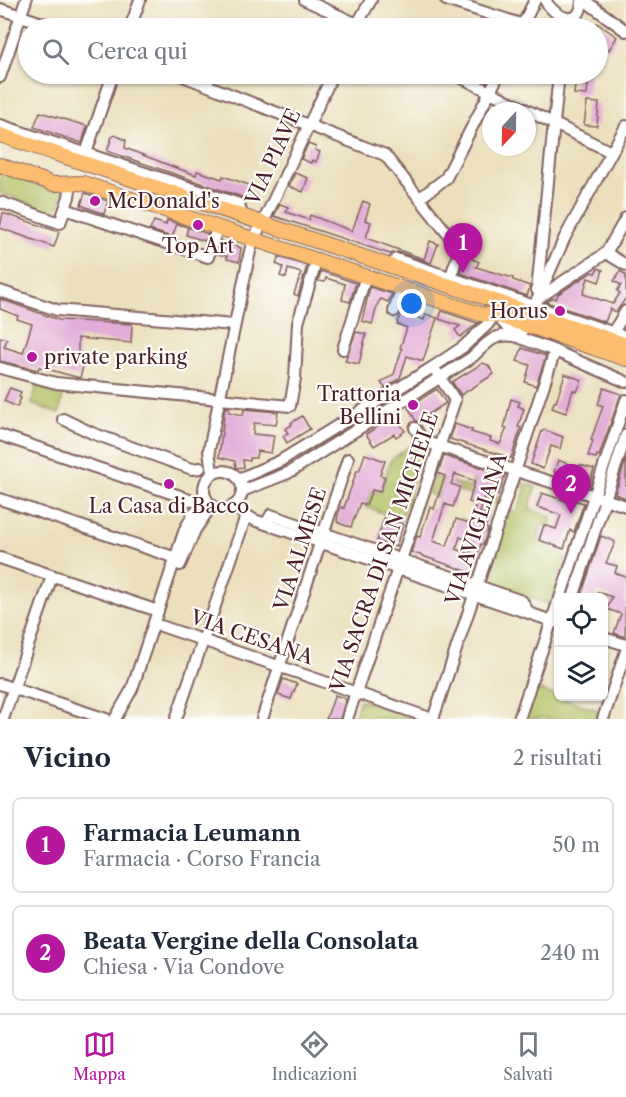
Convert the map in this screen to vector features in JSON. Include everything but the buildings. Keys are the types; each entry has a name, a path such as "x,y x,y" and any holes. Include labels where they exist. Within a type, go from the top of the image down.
{"main road":[{"path":"0,135 21,137 84,158 242,216 393,267 498,309 533,311 626,345"},
{"path":"0,165 53,184 83,183 217,230 317,259 480,314 498,309"},
{"path":"533,311 626,359"}],"street":[{"path":"20,16 26,0"},
{"path":"134,18 140,0"},
{"path":"305,0 324,4 345,18"},
{"path":"363,18 371,0"},
{"path":"446,0 499,18"},
{"path":"528,18 535,0"},
{"path":"544,0 558,18"},
{"path":"570,18 580,9 583,0 626,31"},
{"path":"0,9 26,18"},
{"path":"0,78 18,22"},
{"path":"84,158 110,84"},
{"path":"203,84 385,155 458,246 459,253 450,278"},
{"name":"VIA PIAVE","path":"209,450 253,241 328,84"},
{"path":"474,84 611,152"},
{"path":"420,198 446,178 494,84"},
{"path":"533,311 541,259 558,84"},
{"path":"0,125 21,137"},
{"path":"515,336 533,311 574,218 626,126"},
{"path":"0,202 60,223 71,183"},
{"path":"65,210 208,257 217,230"},
{"path":"533,311 606,253 626,218"},
{"path":"606,253 626,265"},
{"path":"0,368 56,383 290,406 295,378 298,323 317,259"},
{"path":"541,259 553,263"},
{"path":"393,267 396,260 450,278 533,311 626,337"},
{"path":"343,349 366,276"},
{"path":"394,311 402,288"},
{"path":"0,291 57,310 234,325"},
{"path":"239,479 280,461 433,367 463,347 498,309 515,336"},
{"path":"613,332 626,311"},
{"path":"0,435 185,498 209,503 221,509 288,473 441,378 471,358 494,337 515,336 626,382"},
{"name":"VIA AVIGLIANA","path":"433,719 555,351"},
{"name":"VIA SACRA DI SAN MICHELE","path":"347,719 454,400 433,367"},
{"path":"574,593 626,400"},
{"path":"63,419 92,433 192,469 200,468"},
{"path":"415,428 423,441 626,506"},
{"path":"562,593 626,435"},
{"path":"207,481 202,478 200,468 209,450"},
{"path":"178,559 209,503 207,481 209,450"},
{"name":"VIA ALMESE","path":"262,719 348,459"},
{"path":"185,498 197,494 207,481 226,471 239,479 238,499 246,516 475,590 522,601 530,613 554,622"},
{"path":"115,719 132,689 178,559 185,529 185,498"},
{"path":"0,499 178,559"},
{"path":"238,499 266,524"},
{"path":"185,529 193,515 209,503"},
{"path":"176,719 246,516"},
{"path":"0,558 158,611"},
{"path":"3,719 52,576"},
{"path":"519,719 554,625"},
{"name":"VIA CESANA","path":"161,626 433,719"},
{"path":"608,640 626,645"},
{"path":"603,719 626,651"},
{"path":"0,684 106,719"}],"green space":[{"path":"0,170 64,192 55,218 35,211 37,206 0,193"},
{"path":"37,384 65,387 59,414 32,404"},
{"path":"415,442 419,460 402,520 366,507 372,490 380,492 391,460"},
{"path":"484,464 486,465 478,490 498,497 496,503 484,500 486,495 471,495 459,491 460,487 443,482 437,498 428,493 434,476 471,488 473,480 478,481"},
{"path":"520,481 536,487 529,509 552,517 549,527 542,525 538,540 545,542 544,547 561,552 566,557 550,604 485,583 509,510 517,512 526,488 518,485"},
{"path":"534,688 554,695 554,701 571,701 600,711 597,719 523,719"},
{"path":"360,700 417,719 354,719"}],"place":[{"name":"McDonald's","path":"95,201"},
{"name":"Top Art","path":"198,225"},
{"name":"Farmacia Leumann","path":"463,273"},
{"name":"Horus","path":"560,311"},
{"name":"private parking","path":"32,357"},
{"name":"Trattoria Bellini","path":"413,405"},
{"name":"La Casa di Bacco","path":"169,484"},
{"name":"Beata Vergine della Consolata","path":"571,514"}]}
